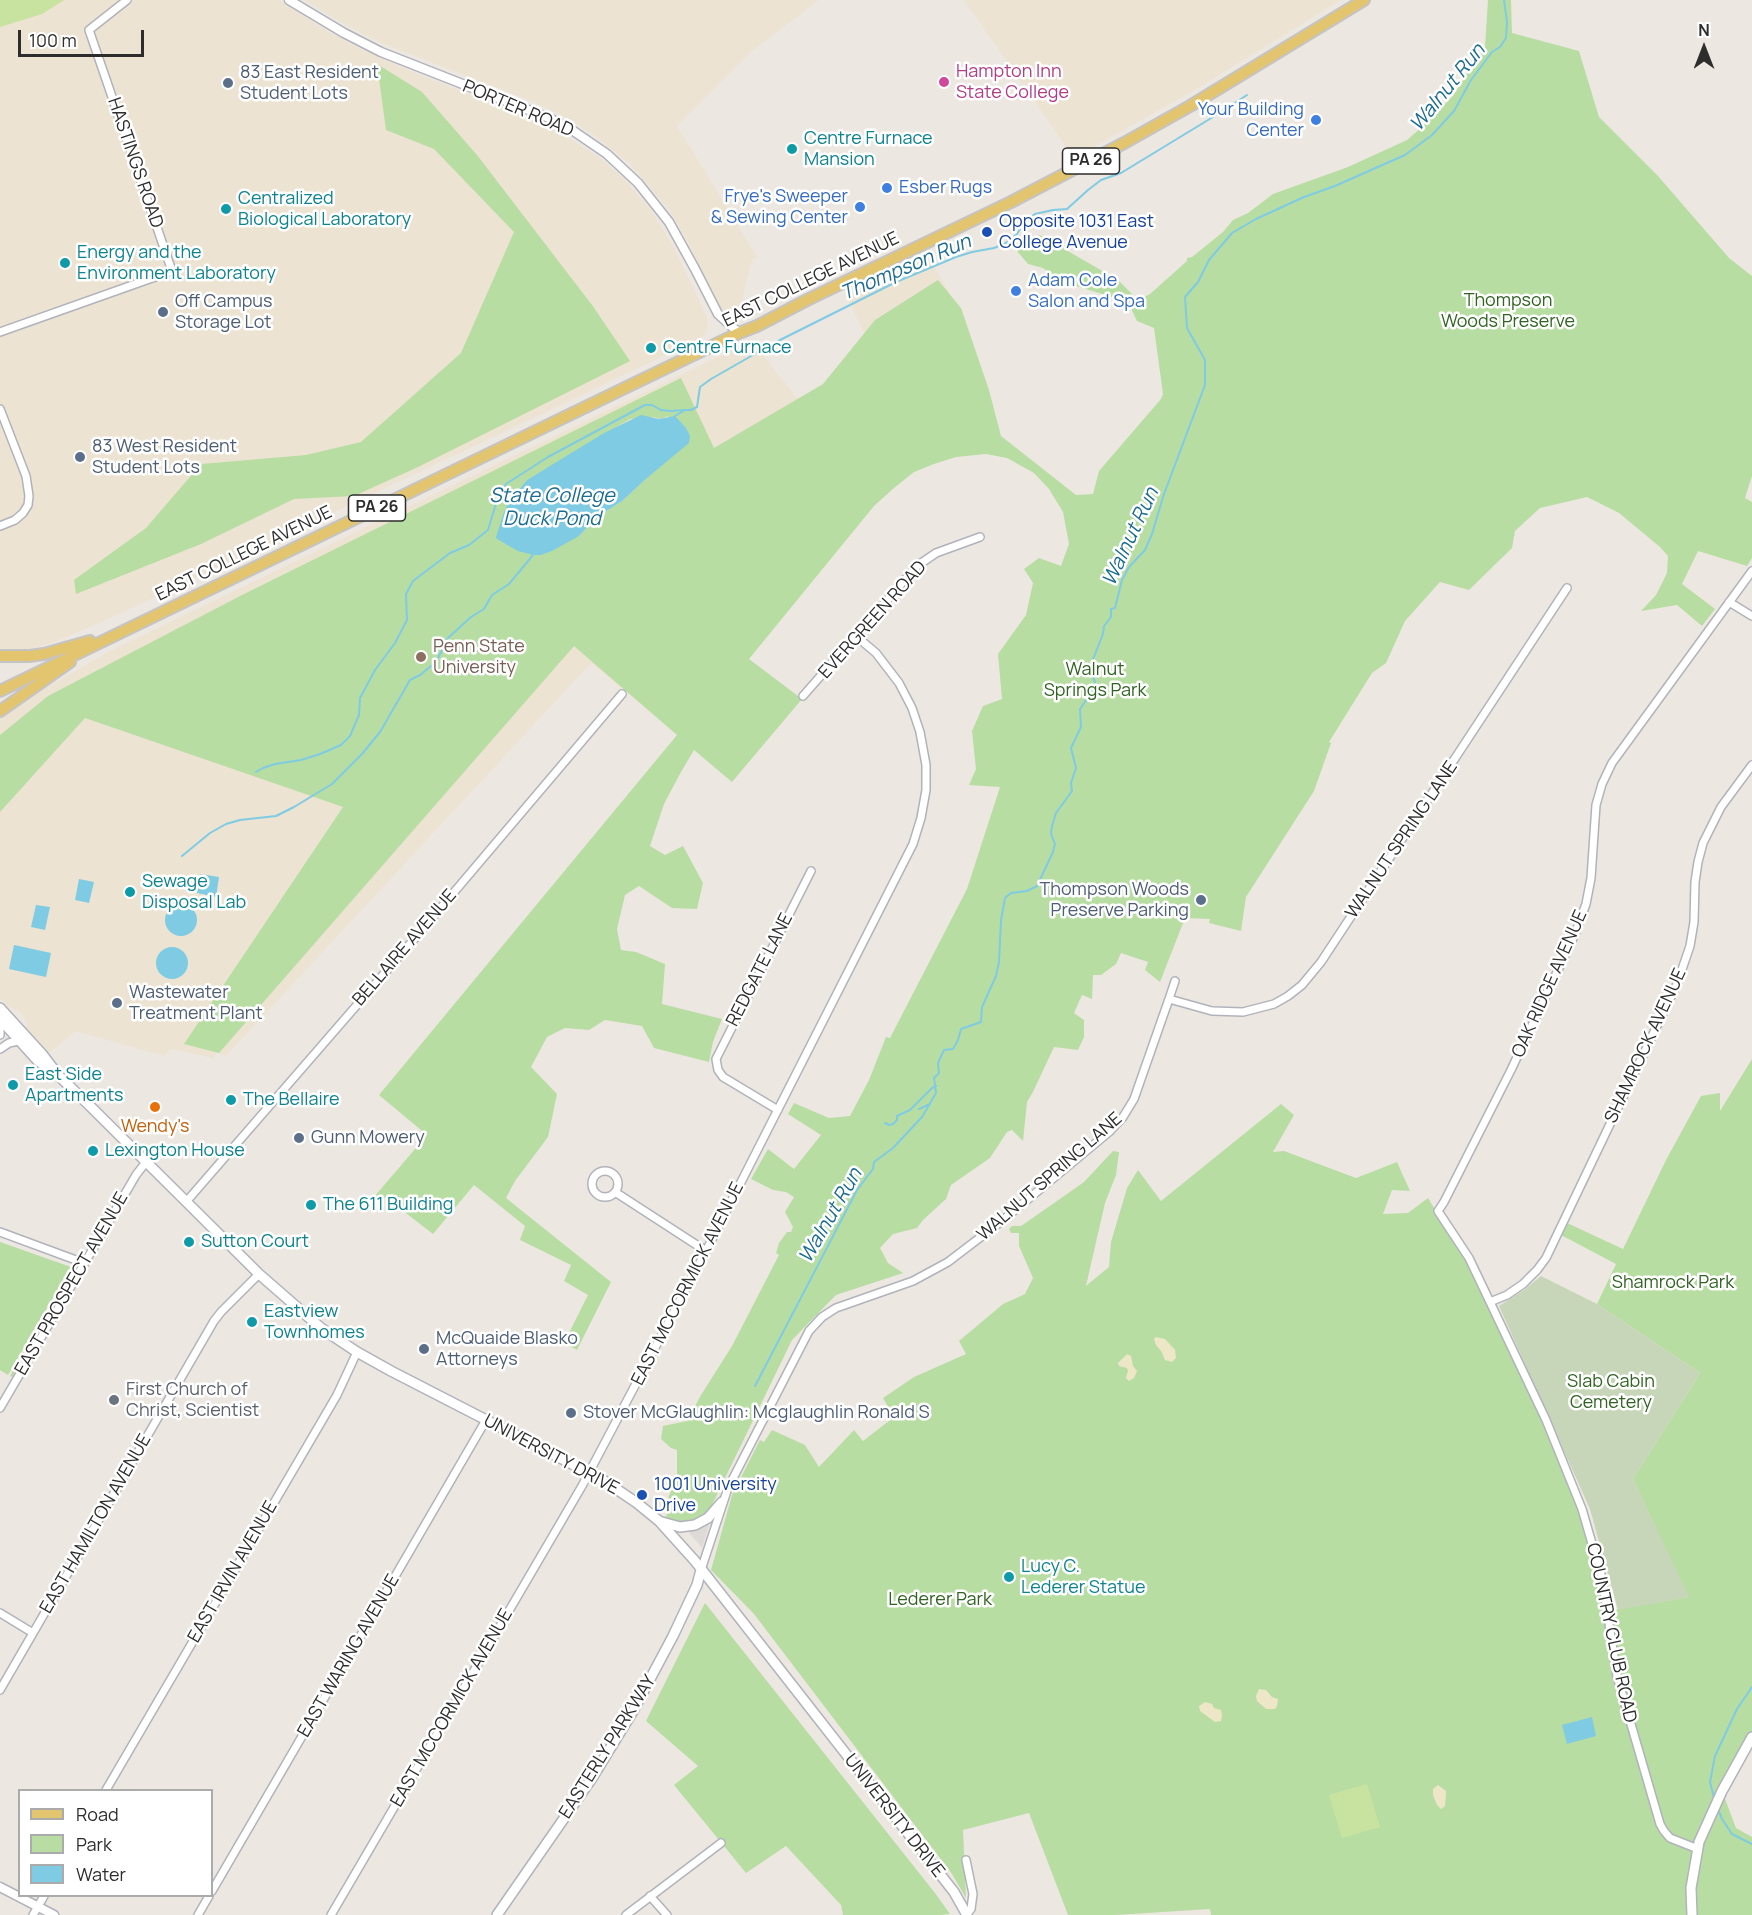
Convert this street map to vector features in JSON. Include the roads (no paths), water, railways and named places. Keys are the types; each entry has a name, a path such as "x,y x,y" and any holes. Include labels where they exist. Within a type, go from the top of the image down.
{"main road":[{"name":"EAST COLLEGE AVENUE","path":"0,691 1011,202 1190,106 1364,0"},
{"path":"0,656 44,654 119,633"},
{"path":"0,711 97,643"},
{"name":"UNIVERSITY DRIVE","path":"0,1008 58,1075 259,1274 321,1328 357,1352 589,1473 628,1497 659,1521 678,1541 954,1892 967,1915"},
{"name":"UNIVERSITY DRIVE","path":"0,1021 37,1060 58,1075"},
{"path":"659,1521 677,1526 694,1525 708,1518 722,1502"},
{"name":"EASTERLY PARKWAY","path":"497,1915 592,1778 638,1702 677,1628 697,1585 701,1570"},
{"path":"1692,1915 1691,1888 1698,1849 1722,1791 1752,1737"}],"street":[{"name":"HASTINGS ROAD","path":"0,332 172,271 89,30 127,0"},
{"name":"PORTER ROAD","path":"289,0 381,52 549,118 608,154 653,200 669,222 717,314 739,333"},
{"path":"0,409 26,476 29,497 28,505 23,513 15,520 0,526"},
{"name":"EVERGREEN ROAD","path":"803,696 917,566 936,553 980,537"},
{"name":"OAK RIDGE AVENUE","path":"1438,1211 1511,1070 1575,934 1586,904 1591,878 1596,805 1602,784 1612,763 1752,572"},
{"name":"WALNUT SPRING LANE","path":"701,1570 722,1502 802,1341 815,1324 836,1308 913,1281 948,1262 1064,1170 1114,1127 1130,1107 1137,1093 1169,999 1212,1011 1243,1012 1274,1004 1305,982 1321,962 1568,588"},
{"path":"1729,602 1752,616"},
{"name":"EAST MCCORMICK AVENUE","path":"331,1915 589,1473 706,1251 907,858 924,803 926,765 920,732 903,690 876,653 856,636"},
{"name":"BELLAIRE AVENUE","path":"186,1202 422,930 622,694"},
{"name":"SHAMROCK AVENUE","path":"1490,1302 1507,1295 1523,1284 1546,1258 1677,984 1690,946 1694,922 1696,872 1703,843 1721,807 1752,765"},
{"name":"REDGATE LANE","path":"778,1110 723,1077 717,1070 717,1055 811,871"},
{"path":"1169,999 1174,981"},
{"path":"0,1021 0,1035"},
{"path":"0,1049 9,1043 18,1041"},
{"name":"EAST PROSPECT AVENUE","path":"0,1408 146,1162"},
{"path":"615,1192 706,1251"},
{"name":"COUNTRY CLUB ROAD","path":"1438,1211 1468,1258 1568,1470 1602,1578 1617,1676 1660,1824 1670,1838 1698,1849"},
{"path":"0,1232 84,1263"},
{"name":"EAST HAMILTON AVENUE","path":"0,1690 214,1321 221,1311 259,1274"},
{"name":"EAST IRVIN AVENUE","path":"107,1789 337,1395 357,1352"},
{"name":"EAST WARING AVENUE","path":"213,1889 486,1420"},
{"path":"0,1613 33,1633"},
{"path":"626,1915 721,1843"},
{"path":"966,1860 973,1894 967,1915"},
{"path":"0,1887 18,1896"},
{"path":"650,1896 667,1915"},
{"path":"20,1897 54,1915"},
{"path":"33,1915 43,1897"},
{"path":"198,1915 208,1897"}],"water":[{"name":"State College Duck Pond","path":"641,415 659,419 675,416 686,428 690,436 689,443 622,501 597,517 579,536 552,551 533,555 518,551 497,539 504,512 510,500 527,480 604,433"},
{"path":"200,874 219,877 216,897 197,893"},
{"path":"79,879 94,882 89,903 75,900"},
{"path":"181,904 192,909 197,920 192,931 181,936 170,931 165,920 170,909"},
{"path":"36,905 50,907 45,930 31,927"},
{"path":"14,945 51,953 46,977 9,969"},
{"path":"172,947 183,952 188,963 183,974 172,979 161,974 156,963 161,952"},
{"path":"1592,1717 1596,1736 1567,1744 1562,1725"}],"waterway":[{"name":"Walnut Run","path":"755,1386 857,1190 873,1169 874,1162 893,1148 922,1117 936,1093 934,1078 939,1073 938,1063 944,1050 953,1049 961,1029 981,1022 982,1007 996,976 999,962 1001,920 1005,898 1011,893 1027,891 1037,886 1053,852 1055,844 1051,834 1056,813 1072,791 1071,783 1076,768 1071,748 1081,727 1080,709 1093,690 1095,682 1090,670 1092,662 1104,626 1111,617 1111,609 1115,608 1122,580 1129,567 1145,550 1152,534 1164,494 1205,385 1205,360 1187,328 1185,297 1198,282 1209,260 1232,233 1304,197 1405,155 1432,135 1454,111 1471,80 1506,38 1507,22 1504,0"},
{"name":"Thompson Run","path":"675,416 697,407 700,387 774,343 896,282 956,257 1006,243 1017,234 1025,221 1035,214 1067,209 1101,180 1121,173 1247,95"},
{"path":"256,772 275,764 320,754 341,745 350,736 359,715 360,698 407,620 406,594 413,581 450,553 469,545 488,530 497,500 506,484 548,457 645,405 652,405 661,410 684,410"},
{"path":"182,856 210,833 226,824 276,816 332,784 380,732 410,680 436,662 448,638 471,617 484,609 492,595 509,584 533,555"},
{"path":"885,1123 893,1124 897,1116 910,1110 936,1086"},
{"name":"Walnut Run","path":"919,1109 930,1104"},
{"path":"1715,1801 1710,1782 1715,1756 1737,1709 1752,1687"},
{"path":"1718,1809 1732,1834 1752,1844"}],"place":[{"name":"Hampton Inn State College","path":"944,82"},
{"name":"83 East Resident Student Lots","path":"228,83"},
{"name":"Your Building Center","path":"1316,120"},
{"name":"Centre Furnace Mansion","path":"792,149"},
{"name":"Esber Rugs","path":"887,188"},
{"name":"Frye's Sweeper & Sewing Center","path":"860,207"},
{"name":"Centralized Biological Laboratory","path":"226,209"},
{"name":"Opposite 1031 East College Avenue","path":"987,232"},
{"name":"Energy and the Environment Laboratory","path":"65,263"},
{"name":"Adam Cole Salon and Spa","path":"1016,291"},
{"name":"Off Campus Storage Lot","path":"163,312"},
{"name":"Centre Furnace","path":"651,348"},
{"name":"83 West Resident Student Lots","path":"80,457"},
{"name":"Penn State University","path":"421,657"},
{"name":"Sewage Disposal Lab","path":"130,892"},
{"name":"Thompson Woods Preserve Parking","path":"1201,900"},
{"name":"Wastewater Treatment Plant","path":"117,1003"},
{"name":"East Side Apartments","path":"13,1085"},
{"name":"The Bellaire","path":"231,1100"},
{"name":"Wendy's","path":"155,1107"},
{"name":"Gunn Mowery","path":"299,1138"},
{"name":"Lexington House","path":"93,1151"},
{"name":"The 611 Building","path":"311,1205"},
{"name":"Sutton Court","path":"189,1242"},
{"name":"Eastview Townhomes","path":"252,1322"},
{"name":"McQuaide Blasko Attorneys","path":"424,1349"},
{"name":"First Church of Christ, Scientist","path":"114,1400"},
{"name":"Stover McGlaughlin: Mcglaughlin Ronald S","path":"571,1413"},
{"name":"1001 University Drive","path":"642,1495"},
{"name":"Lucy C. Lederer Statue","path":"1009,1577"}],"park label":[{"name":"Thompson Woods Preserve","path":"1508,311"},
{"name":"Walnut Springs Park","path":"1095,680"},
{"name":"Shamrock Park","path":"1673,1283"},
{"name":"Slab Cabin Cemetery","path":"1611,1392"},
{"name":"Lederer Park","path":"940,1600"}]}
